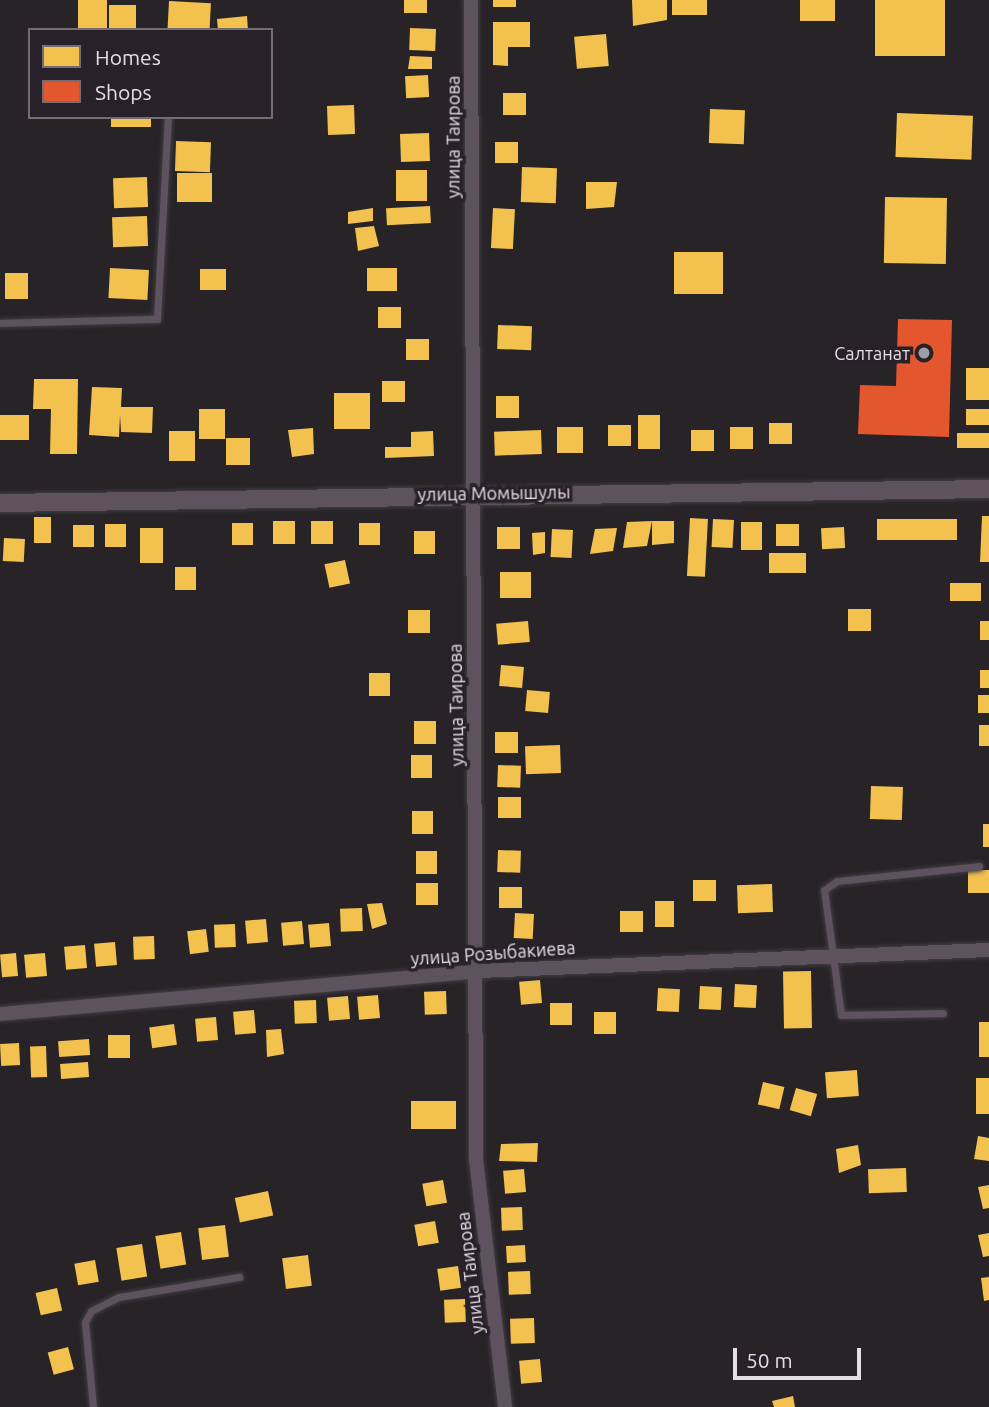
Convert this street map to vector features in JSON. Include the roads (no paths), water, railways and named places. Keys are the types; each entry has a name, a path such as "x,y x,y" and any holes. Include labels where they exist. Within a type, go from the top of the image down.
{"street":[{"name":"улица Таирова","path":"471,0 479,971 476,1158 505,1407"},
{"name":"улица Момышулы","path":"0,503 473,493 989,489"},
{"name":"улица Розыбакиева","path":"0,1014 479,971 989,950"}],"lane":[{"path":"0,323 157,319 168,119"},
{"path":"943,1013 847,1018 837,1011 826,886 979,866"},
{"path":"93,1407 85,1322 91,1311 119,1297 239,1277"}],"place":[{"name":"Салтанат","path":"924,353"}]}
